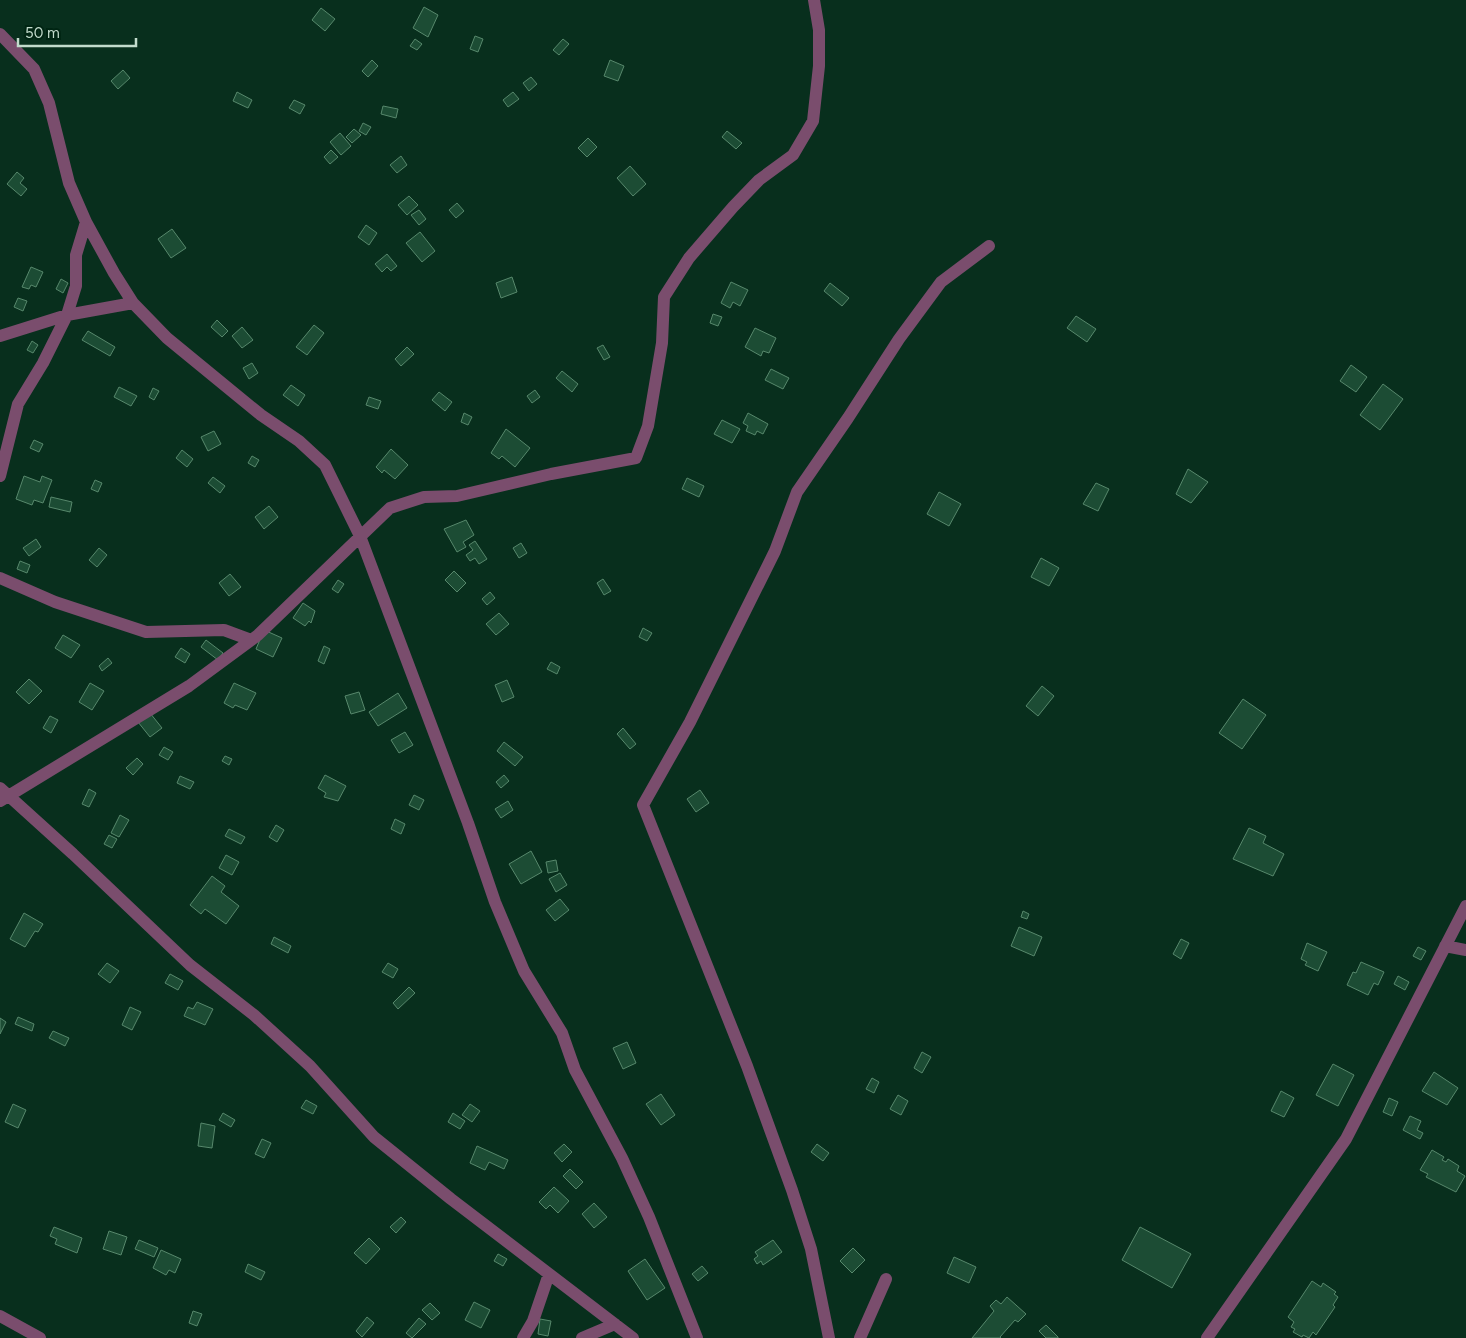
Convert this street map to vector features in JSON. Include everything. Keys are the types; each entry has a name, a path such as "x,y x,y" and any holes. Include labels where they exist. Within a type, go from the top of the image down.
{"street":[{"path":"633,1338 450,1199 374,1137 310,1066 254,1015 190,965 73,854 3,795 189,686 251,640 390,508 424,497 456,496 551,474 636,458 648,426 662,343 664,297 689,258 733,207 759,180 793,155 812,121 819,66 819,30 814,0"},
{"path":"0,27 0,34 34,69 49,103 69,183 86,222 114,273 133,302 167,338 261,415 299,441 325,465 360,536 468,823 499,911 524,971 562,1033 575,1070 622,1158 649,1217 697,1338"},
{"path":"0,476 18,404 43,363 67,315 76,286 76,255 86,222"},
{"path":"829,1338 811,1249 792,1190 747,1066 643,805 690,722 775,550 797,492 848,418 899,338 941,282 989,246"},
{"path":"0,336 67,315 133,302"},
{"path":"0,578 55,602 146,632 224,630 251,640"},
{"path":"1207,1338 1346,1139 1466,906"},
{"path":"1445,946 1466,950"},
{"path":"523,1338 533,1320 549,1274"},
{"path":"860,1338 886,1280"},
{"path":"0,1316 40,1338"},
{"path":"582,1338 615,1324"}],"building":[{"path":"424,7 438,15 428,37 413,28"},
{"path":"321,8 335,19 325,31 312,20"},
{"path":"475,36 483,39 478,52 470,49"},
{"path":"415,39 422,44 417,50 410,46"},
{"path":"563,39 569,44 559,55 553,50"},
{"path":"372,60 378,66 368,77 362,71"},
{"path":"610,60 624,66 618,81 604,76"},
{"path":"123,70 130,78 118,89 111,81"},
{"path":"531,77 537,84 529,91 523,83"},
{"path":"237,92 252,100 248,108 233,101"},
{"path":"513,92 519,99 508,107 503,100"},
{"path":"294,100 305,105 300,114 289,108"},
{"path":"383,106 398,109 396,118 381,114"},
{"path":"363,123 371,127 366,135 359,131"},
{"path":"354,129 361,135 352,143 346,137"},
{"path":"727,131 742,143 736,149 722,137"},
{"path":"340,133 351,146 341,155 330,142"},
{"path":"588,138 597,147 587,157 578,148"},
{"path":"331,150 338,157 330,164 324,157"},
{"path":"401,156 407,165 397,173 390,165"},
{"path":"630,166 646,184 633,196 617,178"},
{"path":"17,172 24,178 20,183 27,189 21,196 7,184"},
{"path":"409,196 418,205 407,215 398,205"},
{"path":"457,203 464,211 456,218 449,210"},
{"path":"419,210 426,219 419,225 411,215"},
{"path":"366,225 377,233 369,245 358,237"},
{"path":"172,229 186,248 171,258 158,239"},
{"path":"420,232 435,251 422,262 406,243"},
{"path":"387,254 397,266 391,271 387,267 382,272 375,264"},
{"path":"31,267 43,272 36,287 31,285 29,289 22,287"},
{"path":"512,277 517,292 501,298 496,283"},
{"path":"61,279 68,283 63,293 56,289"},
{"path":"731,282 748,290 740,306 733,302 730,308 721,303"},
{"path":"830,283 849,298 842,306 824,291"},
{"path":"18,298 27,301 23,311 14,307"},
{"path":"713,314 722,317 718,326 710,323"},
{"path":"1076,316 1096,329 1087,342 1067,328"},
{"path":"217,320 228,331 222,337 211,327"},
{"path":"314,325 324,333 307,355 296,347"},
{"path":"242,327 253,340 242,348 232,336"},
{"path":"755,328 776,338 769,353 763,351 761,356 745,347"},
{"path":"88,331 115,347 110,356 82,340"},
{"path":"32,341 38,345 33,353 27,350"},
{"path":"603,345 610,357 604,360 597,348"},
{"path":"407,347 414,354 401,366 395,359"},
{"path":"252,363 258,373 249,379 243,368"},
{"path":"1351,365 1367,377 1356,392 1340,381"},
{"path":"771,369 789,378 783,389 765,380"},
{"path":"562,371 578,384 572,392 556,378"},
{"path":"1383,384 1403,399 1380,430 1360,415"},
{"path":"291,385 305,395 298,406 283,395"},
{"path":"119,387 137,396 131,406 114,397"},
{"path":"153,388 159,391 154,400 149,397"},
{"path":"535,390 540,397 532,403 527,396"},
{"path":"439,392 452,402 445,411 432,400"},
{"path":"369,397 381,401 378,409 366,405"},
{"path":"464,413 472,417 468,425 461,422"},
{"path":"748,413 768,424 763,434 757,431 755,435 746,431 748,426 743,423"},
{"path":"722,420 740,429 732,443 714,434"},
{"path":"506,429 530,448 515,467 502,456 499,459 491,453"},
{"path":"214,431 221,444 208,451 201,437"},
{"path":"34,440 43,444 39,452 30,448"},
{"path":"391,449 408,465 395,479 384,470 382,473 376,467"},
{"path":"182,450 193,459 187,467 176,458"},
{"path":"252,456 259,460 255,467 248,463"},
{"path":"1188,469 1208,482 1191,503 1176,494"},
{"path":"24,476 40,482 42,476 52,480 43,503 34,500 32,505 16,499"},
{"path":"213,477 225,486 220,493 208,483"},
{"path":"687,478 704,486 699,497 682,489"},
{"path":"95,480 102,483 98,492 91,489"},
{"path":"1096,483 1109,489 1098,511 1083,504"},
{"path":"939,492 961,504 949,526 927,514"},
{"path":"51,497 72,502 70,512 49,507"},
{"path":"269,506 278,517 264,529 255,517"},
{"path":"466,520 474,535 463,542 466,547 457,552 444,529"},
{"path":"36,539 41,547 29,556 23,548"},
{"path":"475,541 487,559 479,564 475,558 470,561 466,555 473,550 469,545"},
{"path":"521,543 527,553 519,558 513,548"},
{"path":"99,548 107,555 97,567 89,560"},
{"path":"1041,558 1059,568 1049,586 1031,577"},
{"path":"20,561 30,565 27,573 17,569"},
{"path":"454,571 466,583 457,592 445,580"},
{"path":"230,574 241,587 229,596 219,583"},
{"path":"603,579 611,591 604,595 597,583"},
{"path":"338,580 344,584 338,593 332,589"},
{"path":"490,592 495,598 487,605 482,599"},
{"path":"303,603 315,611 311,623 309,621 305,626 293,618"},
{"path":"499,613 509,624 496,635 486,624"},
{"path":"643,628 652,633 647,641 639,637"},
{"path":"264,630 282,638 273,657 256,649"},
{"path":"63,635 80,645 71,658 55,648"},
{"path":"206,640 223,653 218,660 201,647"},
{"path":"324,646 330,649 324,664 318,661"},
{"path":"181,648 190,654 185,663 175,657"},
{"path":"108,658 112,663 102,671 99,666"},
{"path":"551,662 560,667 557,674 547,669"},
{"path":"29,679 42,691 29,704 16,692"},
{"path":"507,680 514,697 502,702 495,685"},
{"path":"90,683 104,691 92,710 79,702"},
{"path":"234,683 256,693 247,710 235,705 233,708 224,703"},
{"path":"1042,686 1054,696 1038,716 1026,706"},
{"path":"359,692 365,710 351,714 345,696"},
{"path":"398,693 407,708 378,726 369,712"},
{"path":"1243,699 1266,715 1242,749 1219,733"},
{"path":"150,713 162,728 150,737 138,722"},
{"path":"50,716 58,720 51,733 43,728"},
{"path":"623,728 636,744 630,749 617,734"},
{"path":"405,732 413,745 399,753 391,740"},
{"path":"504,742 523,757 515,766 497,751"},
{"path":"164,747 173,752 168,760 159,755"},
{"path":"225,756 232,759 229,765 222,761"},
{"path":"137,758 143,764 133,775 126,768"},
{"path":"325,775 346,786 338,801 324,797 326,793 318,788"},
{"path":"504,775 509,781 501,788 496,782"},
{"path":"180,776 194,782 190,789 177,783"},
{"path":"89,789 96,793 89,807 82,804"},
{"path":"700,790 709,803 696,812 687,799"},
{"path":"414,795 424,800 419,810 409,805"},
{"path":"508,801 513,810 501,818 495,809"},
{"path":"120,815 129,820 119,837 111,833"},
{"path":"395,819 405,824 401,834 391,829"},
{"path":"276,825 284,830 277,842 269,837"},
{"path":"1249,828 1266,836 1263,843 1284,854 1273,876 1233,859"},
{"path":"229,829 245,837 241,844 225,836"},
{"path":"109,835 117,839 112,848 104,844"},
{"path":"531,851 542,872 521,884 509,864"},
{"path":"226,855 239,862 232,875 219,868"},
{"path":"556,860 558,871 548,873 546,862"},
{"path":"560,873 567,885 556,892 549,879"},
{"path":"212,876 225,886 221,892 239,906 226,924 205,909 201,914 190,905"},
{"path":"560,899 569,910 555,921 546,910"},
{"path":"1023,911 1029,914 1027,919 1021,917"},
{"path":"24,913 43,924 38,932 35,931 25,947 10,939"},
{"path":"1019,927 1042,937 1034,956 1011,946"},
{"path":"274,937 291,946 288,953 271,944"},
{"path":"1181,939 1189,943 1181,959 1173,954"},
{"path":"1307,943 1327,952 1318,971 1305,965 1307,962 1301,959"},
{"path":"1418,947 1426,951 1421,960 1413,956"},
{"path":"1361,962 1384,972 1378,985 1374,983 1368,995 1347,985 1353,972 1356,973"},
{"path":"107,963 119,971 110,983 98,974"},
{"path":"388,963 398,969 393,978 382,972"},
{"path":"170,974 183,981 178,990 165,983"},
{"path":"1398,976 1409,982 1405,990 1394,984"},
{"path":"409,987 415,993 398,1009 393,1003"},
{"path":"197,1002 213,1009 205,1025 184,1016 188,1007 193,1009"},
{"path":"130,1007 141,1012 132,1030 122,1025"},
{"path":"18,1017 34,1024 32,1031 15,1024"},
{"path":"0,1018 6,1022 0,1034"},
{"path":"53,1031 69,1038 65,1046 49,1038"},
{"path":"627,1042 636,1063 623,1069 613,1048"},
{"path":"922,1052 931,1057 922,1073 914,1068"},
{"path":"1333,1064 1354,1075 1338,1106 1316,1095"},
{"path":"1434,1072 1458,1088 1447,1105 1422,1091"},
{"path":"872,1078 879,1082 874,1093 866,1089"},
{"path":"1281,1091 1294,1098 1284,1117 1271,1111"},
{"path":"661,1094 675,1115 661,1125 646,1104"},
{"path":"898,1095 908,1101 901,1115 890,1109"},
{"path":"1389,1098 1398,1102 1392,1116 1383,1112"},
{"path":"306,1100 317,1106 313,1114 301,1108"},
{"path":"13,1104 26,1110 18,1128 5,1122"},
{"path":"470,1104 480,1111 472,1122 462,1115"},
{"path":"223,1113 235,1120 231,1127 219,1120"},
{"path":"453,1113 465,1121 460,1129 448,1122"},
{"path":"1410,1116 1421,1121 1417,1130 1423,1133 1420,1139 1403,1130"},
{"path":"201,1123 215,1126 212,1148 198,1146"},
{"path":"262,1139 271,1143 264,1158 255,1154"},
{"path":"564,1144 572,1152 562,1162 554,1153"},
{"path":"817,1144 829,1153 823,1161 811,1152"},
{"path":"477,1146 508,1160 504,1169 489,1162 485,1170 470,1163"},
{"path":"1432,1150 1444,1157 1442,1160 1446,1162 1448,1159 1459,1166 1457,1171 1465,1176 1456,1192 1426,1177 1428,1174 1420,1170"},
{"path":"570,1169 583,1182 576,1189 563,1176"},
{"path":"554,1187 569,1201 558,1213 550,1205 546,1209 539,1202"},
{"path":"594,1203 607,1217 594,1228 582,1214"},
{"path":"401,1217 406,1222 396,1233 390,1227"},
{"path":"54,1227 82,1238 77,1253 55,1244 57,1239 50,1236"},
{"path":"1140,1227 1191,1254 1172,1288 1122,1260"},
{"path":"109,1231 127,1237 121,1255 103,1249"},
{"path":"369,1238 380,1249 366,1264 354,1253"},
{"path":"139,1240 158,1248 154,1257 135,1249"},
{"path":"773,1240 782,1252 763,1265 761,1261 757,1264 754,1259 758,1256 755,1252"},
{"path":"853,1248 865,1260 852,1273 840,1261"},
{"path":"161,1250 181,1259 175,1273 169,1270 166,1275 153,1268"},
{"path":"498,1254 507,1259 503,1266 494,1261"},
{"path":"954,1257 976,1267 969,1283 947,1273"},
{"path":"645,1259 665,1288 647,1300 628,1271"},
{"path":"248,1264 265,1272 261,1280 245,1272"},
{"path":"702,1266 708,1273 698,1281 692,1274"},
{"path":"1312,1281 1321,1287 1323,1283 1336,1292 1334,1294 1338,1297 1333,1305 1335,1307 1316,1335 1313,1332 1309,1338 1303,1335 1302,1337 1293,1332 1295,1329 1291,1327 1294,1322 1288,1317"},
{"path":"1007,1297 1026,1314 1018,1322 1015,1320 1001,1338 972,1338 994,1311 990,1306 996,1300 1001,1304"},
{"path":"474,1302 490,1310 481,1328 465,1320"},
{"path":"430,1303 440,1313 432,1320 422,1310"},
{"path":"193,1311 202,1314 197,1326 189,1323"},
{"path":"367,1317 374,1323 362,1337 356,1331"},
{"path":"419,1318 426,1324 412,1338 406,1333"},
{"path":"540,1319 551,1321 548,1336 538,1334"},
{"path":"1046,1325 1058,1338 1046,1338 1039,1331"}]}
